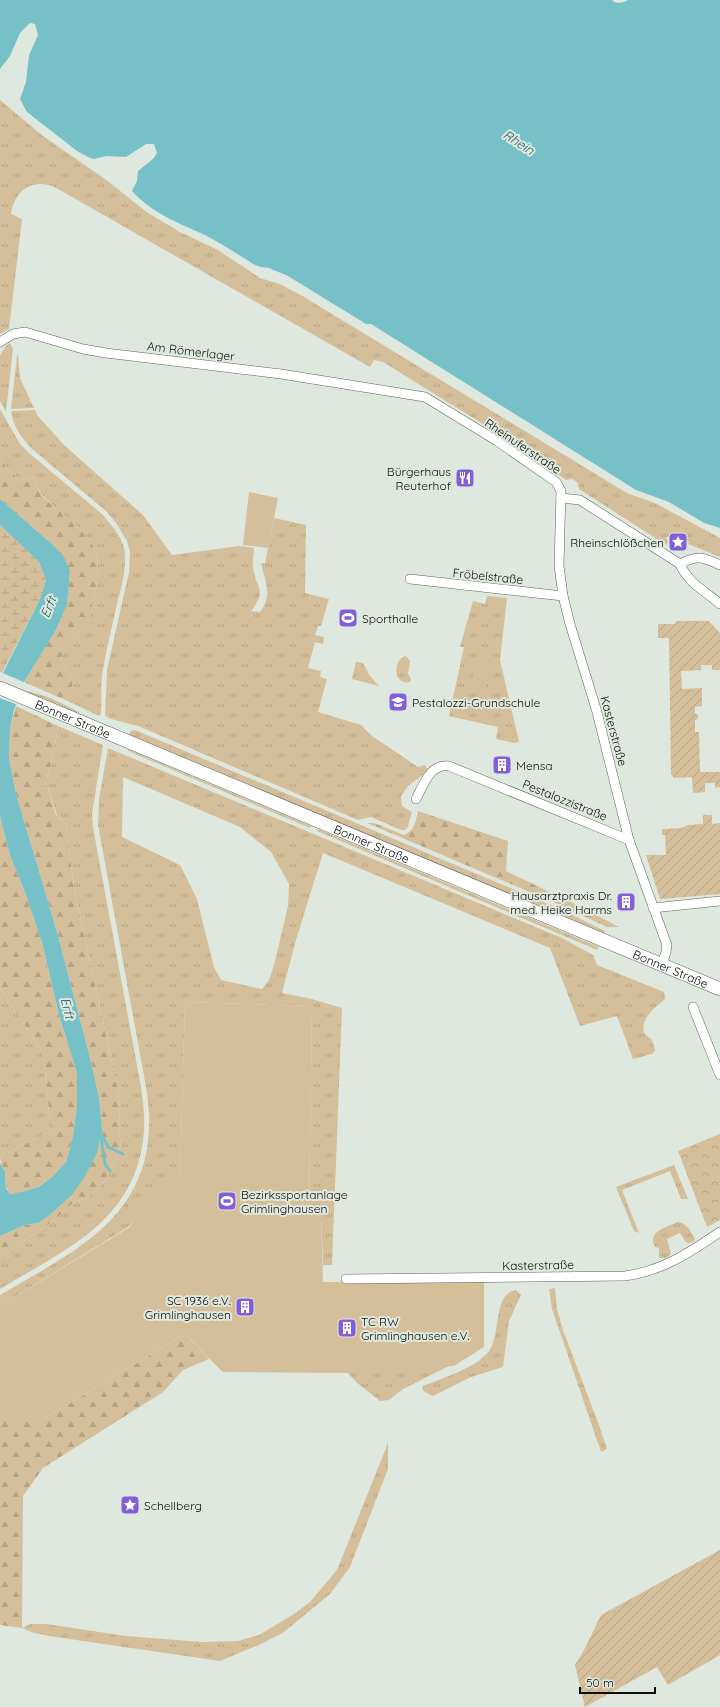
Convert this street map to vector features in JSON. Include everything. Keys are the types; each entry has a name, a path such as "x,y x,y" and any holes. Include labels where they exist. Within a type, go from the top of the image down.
{"main road":[{"name":"Bonner Straße","path":"0,688 720,989"}],"street":[{"name":"Am Römerlager","path":"0,342 8,336 20,332 30,333 83,349 106,353 278,374 360,386"},
{"name":"Rheinuferstraße","path":"360,386 430,399 503,445 556,482 560,488 561,498"},
{"path":"561,498 574,498 580,500 680,564 686,576 720,604"},
{"name":"Kasterstraße","path":"561,498 559,550 564,596 570,624 597,712 629,840 666,945 666,952 662,965"},
{"path":"680,564 693,557 700,557 720,565"},
{"name":"Fröbelstraße","path":"410,579 564,596"},
{"name":"Pestalozzistraße","path":"416,799 431,773 439,767 449,766 629,840"},
{"path":"654,908 720,901"},
{"path":"693,1008 720,1075"},
{"name":"Kasterstraße","path":"346,1279 625,1276 646,1273 660,1268 680,1258 720,1232"}],"green space":[{"path":"0,100 43,136 105,179 148,213 180,232 218,250 260,278 280,284 304,297 627,493 657,504 720,538 720,557 688,544 689,542 678,536 666,537 668,542 666,545 579,489 578,483 572,479 566,480 499,434 383,362 374,360 370,367 59,189 50,186 40,184 27,187 15,201 11,214 22,219 9,329 0,334"},
{"path":"10,343 13,349 6,412 0,401 0,355"},
{"path":"18,355 20,378 34,408 11,409"},
{"path":"0,409 20,444 103,515 111,524 123,543 125,554 124,572 103,669 101,686 101,714 99,716 72,703 72,679 60,658 75,635 87,627 98,574 97,557 94,547 82,531 43,496 33,477 19,481 0,460"},
{"path":"35,410 37,415 64,445 143,515 172,555 239,546 254,548 254,575 260,589 260,593 256,604 251,611 260,612 266,600 267,588 261,563 265,563 274,518 306,525 305,593 329,599 321,626 318,626 315,635 324,637 323,644 315,642 308,668 321,671 320,677 327,679 318,712 361,725 372,736 418,767 425,765 428,771 408,786 401,796 402,806 412,812 408,827 405,830 401,830 371,817 358,820 138,726 105,716 107,670 129,572 130,552 127,541 107,512 31,448 21,435 14,422 11,411"},
{"path":"0,460 19,481 33,477 42,496 82,530 94,547 97,557 97,583 87,628 75,635 60,658 72,679 72,703 24,682 57,628 67,605 70,571 53,545 0,499"},
{"path":"249,492 278,498 268,548 243,545"},
{"path":"0,525 39,562 46,580 40,599 2,673 0,672"},
{"path":"487,596 507,598 500,660 519,742 514,743 496,739 498,727 449,716 464,647 460,647 473,601 485,604"},
{"path":"676,621 709,621 720,633 720,670 712,670 712,665 701,665 701,670 681,671 682,689 702,688 702,706 695,707 695,714 698,714 698,719 695,720 695,732 699,732 700,772 720,772 720,787 715,788 715,783 705,783 705,792 693,793 692,777 674,778 671,774 669,638 658,638 658,624 675,624"},
{"path":"406,656 410,661 408,674 411,679 410,682 401,681 398,678 396,669 400,660"},
{"path":"476,660 490,663 485,690 471,687"},
{"path":"356,662 363,663 370,676 379,686 352,679"},
{"path":"28,691 51,698 79,712 78,715 27,694"},
{"path":"16,706 58,726 54,752 46,782 56,815 66,824 74,888 117,1085 120,1107 119,1133 121,1142 120,1149 103,1184 86,1199 75,1201 56,1219 0,1257 0,1236 25,1225 38,1223 50,1215 71,1196 102,1129 99,1097 88,1050 57,932 16,794 9,759 10,728"},
{"path":"58,726 103,745 92,814 93,827 141,1087 144,1130 139,1161 129,1187 114,1209 95,1228 74,1244 50,1260 0,1289 0,1257 56,1219 75,1201 86,1199 103,1184 120,1149 121,1142 119,1133 120,1107 117,1085 74,888 66,824 57,815 46,782 54,752"},
{"path":"135,730 560,909 605,931 604,935 155,747 129,734 131,731"},
{"path":"108,748 562,938 593,955 597,965 664,992 665,999 649,1014 643,1029 645,1034 652,1040 655,1050 652,1054 633,1059 617,1016 580,1026 550,948 323,853 296,940 282,993 312,999 342,1008 332,1265 323,1265 321,1217 309,1215 312,1006 185,1002 180,1179 136,1213 130,1226 0,1306 0,1295 52,1265 99,1232 118,1212 134,1188 144,1161 149,1129 146,1087 98,825 99,799","holes":["123,777 240,827 271,852 289,884 288,906 274,965 269,980 262,989 221,980 214,967 197,899 180,865 122,837"]},
{"path":"129,750 311,826 310,828 128,751"},
{"path":"418,811 508,841 506,871 619,927 607,927 558,904 367,823 374,823 404,835 412,828"},
{"path":"703,815 712,815 712,824 720,823 720,894 660,899 646,855 666,855 665,835 662,835 662,829 681,828 688,825 703,824"},
{"path":"0,816 10,855 26,895 43,946 59,1015 77,1073 77,1107 72,1141 66,1162 52,1177 39,1187 14,1194 9,1193 0,1154 7,1153 51,1131 43,1053 0,988"},
{"path":"318,829 599,947 597,950 317,831"},
{"path":"0,988 43,1053 51,1131 7,1153 0,1154"},
{"name":"Bezirkssportanlage Grimlinghausen","path":"185,1002 312,1006 309,1214 321,1217 323,1282 484,1280 484,1347 454,1366 336,1372 223,1372 185,1334 40,1421 21,1423 0,1417 0,1306 130,1227 136,1213 164,1179 180,1179"},
{"path":"720,1134 720,1220 707,1227 678,1151"},
{"path":"674,1165 688,1199 681,1199 670,1171 622,1190 639,1233 634,1231 616,1187"},
{"path":"678,1222 686,1226 695,1239 693,1242 688,1243 680,1233 667,1239 671,1254 666,1258 659,1258 659,1248 655,1247 653,1241 656,1233 663,1228"},
{"path":"555,1288 557,1309 563,1330 607,1449 601,1452 552,1309 549,1289"},
{"path":"516,1290 521,1295 509,1321 503,1367 471,1377 433,1396 425,1392 422,1389 423,1386 468,1368 489,1351 493,1344 498,1316 504,1299 509,1293"},
{"path":"185,1334 209,1359 183,1370 163,1392 43,1468 23,1496 22,1628 0,1625 0,1417 40,1421"},
{"path":"201,1339 453,1364 403,1389 389,1400 380,1401 356,1382 348,1373 223,1372 195,1344"},
{"path":"388,1443 388,1469 350,1567 330,1594 284,1632 261,1644 220,1661 49,1636 31,1632 22,1628 30,1624 46,1624 126,1636 202,1642 238,1641 259,1635 294,1614 310,1602 337,1570"},
{"path":"720,1550 720,1655 668,1685 657,1667 585,1707 575,1665 601,1615"}],"water":[{"name":"Rhein","path":"0,0 612,0 619,3 628,0 720,0 720,528 704,523 669,502 636,490 371,324 366,324 288,276 269,268 255,265 211,238 166,217 148,205 132,191 137,181 138,171 153,159 157,153 154,144 146,144 126,157 106,156 94,159 90,158 77,151 27,112 20,99 26,82 29,55 38,35 35,24 30,23 20,33 10,56 0,69"},
{"name":"Erft","path":"0,499 53,545 64,557 70,571 67,605 57,628 24,682 14,710 10,728 9,759 16,794 57,932 88,1050 99,1097 102,1129 97,1153 85,1176 71,1196 50,1215 38,1223 25,1225 0,1236 0,1163 5,1172 6,1188 9,1193 14,1194 39,1187 52,1177 66,1162 72,1141 77,1107 77,1073 59,1015 43,946 26,895 10,855 0,816 0,679 40,599 46,580 39,562 0,525"}],"pier":[{"path":"0,672 26,683 18,705 0,698"}],"waterway":[{"path":"100,1130 105,1164 110,1171"},
{"path":"102,1135 108,1147 123,1154"}],"place":[{"name":"Bürgerhaus Reuterhof","path":"465,478"},
{"name":"Rheinschlößchen","path":"678,542"},
{"name":"Sporthalle","path":"348,618"},
{"name":"Pestalozzi-Grundschule","path":"398,702"},
{"name":"Mensa","path":"502,765"},
{"name":"Hausarztpraxis Dr. med. Heike Harms","path":"626,902"},
{"name":"Bezirkssportanlage Grimlinghausen","path":"227,1201"},
{"name":"SC 1936 e.V. Grimlinghausen","path":"245,1307"},
{"name":"TC RW Grimlinghausen e.V.","path":"347,1328"},
{"name":"Schellberg","path":"130,1505"}]}
